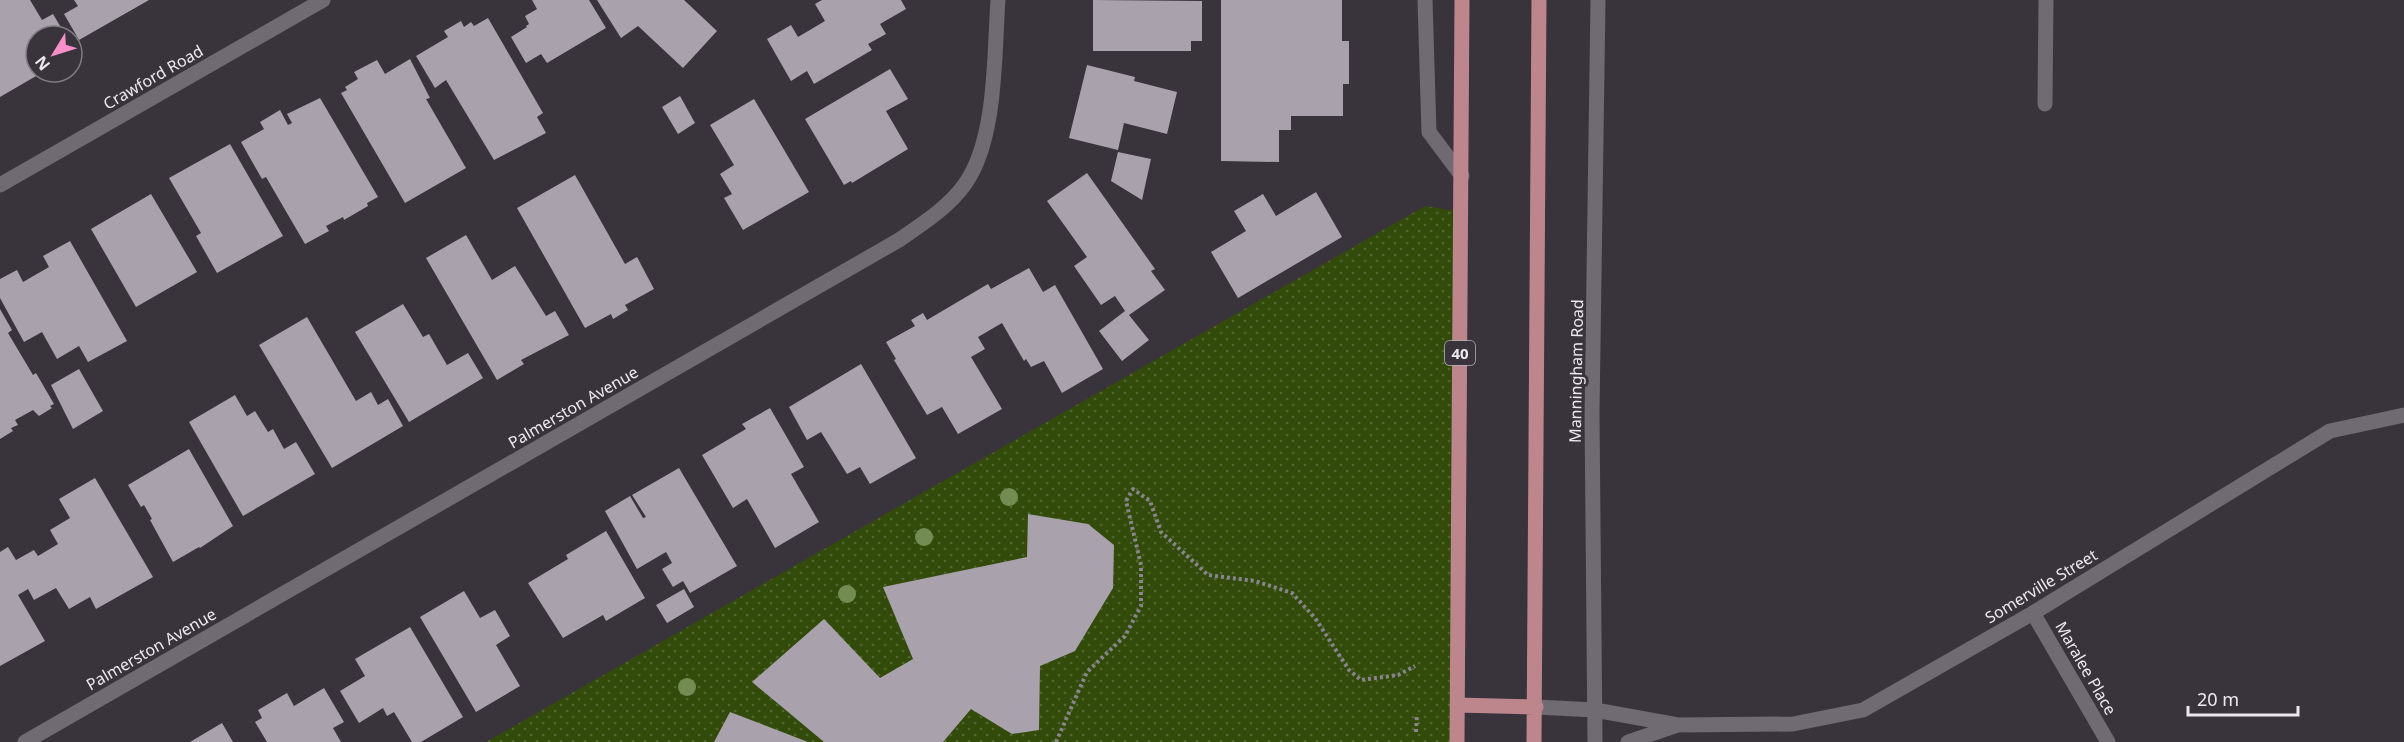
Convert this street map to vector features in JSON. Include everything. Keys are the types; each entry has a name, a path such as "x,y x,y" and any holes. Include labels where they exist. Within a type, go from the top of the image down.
{"main road":[{"name":"40","path":"1457,742 1462,0"},
{"path":"1534,742 1539,0"},
{"path":"1457,705 1536,707"}],"street":[{"name":"Crawford Road","path":"0,185 323,0"},
{"name":"Palmerston Avenue","path":"25,742 889,246 935,215 965,184 981,150 990,112 998,0"},
{"path":"1425,0 1429,132 1462,176"},
{"name":"Manningham Road","path":"1595,742 1592,413 1598,0"},
{"path":"2045,104 2046,0"},
{"name":"Somerville Street","path":"1536,707 1595,710 1678,725 1793,724 1863,710 2033,613 2330,431 2404,415"},
{"name":"Maralee Place","path":"2033,613 2108,742"},
{"name":"Somerville Street","path":"1628,742 1678,725"}],"path":[{"path":"1056,742 1087,672 1125,636 1141,606 1142,565 1126,501 1133,489 1150,501 1161,532 1208,575 1255,581 1292,593 1316,618 1349,670 1360,681 1398,675 1414,666"},
{"path":"1416,732 1417,714"}],"green space":[{"path":"1425,206 1461,212 1461,742 486,742"}],"building":[{"path":"0,0 30,0 42,20 53,14 59,24 24,24 24,83 0,97"},
{"path":"74,0 149,0 84,37 84,24 70,24 64,14 78,6"},
{"path":"532,0 589,0 606,28 547,63 541,54 526,63 511,37 529,24 525,16 537,9"},
{"path":"597,0 684,0 717,31 683,68 638,26 621,38"},
{"path":"822,0 901,0 906,9 880,24 886,34 868,44 872,50 814,84 807,71 791,81 767,39 791,25 798,37 825,21 815,4"},
{"path":"1093,0 1202,1 1202,41 1191,41 1191,51 1093,51"},
{"path":"1221,0 1342,0 1342,41 1349,41 1349,84 1343,84 1343,116 1291,116 1291,130 1279,130 1279,162 1221,161"},
{"path":"488,18 543,113 537,117 546,133 494,160 446,80 435,88 416,56 448,37 444,31 461,21 464,27 471,22 474,26"},
{"path":"410,59 430,98 426,99 466,168 405,203 341,93 347,90 345,87 358,79 354,72 377,60 385,74"},
{"path":"1087,65 1135,77 1134,81 1177,92 1167,134 1124,123 1118,150 1069,138"},
{"path":"890,69 908,99 886,111 908,149 852,183 851,181 844,185 805,119"},
{"path":"680,96 695,123 678,134 662,107"},
{"path":"320,98 378,197 367,203 368,206 344,220 343,217 326,226 329,231 305,244 266,177 262,179 241,142 264,129 260,122 280,110 288,125 292,123 287,114"},
{"path":"754,99 809,192 743,230 724,198 732,194 720,174 734,165 710,125"},
{"path":"230,144 283,236 217,273 196,236 201,233 169,178"},
{"path":"1118,152 1151,159 1142,200 1111,181"},
{"path":"1087,173 1155,269 1151,271 1165,290 1129,315 1149,340 1122,361 1099,331 1125,311 1115,296 1101,305 1074,266 1087,257 1047,201"},
{"path":"575,175 625,264 637,257 654,289 625,305 628,310 613,319 611,314 585,328 517,208"},
{"path":"1316,192 1342,237 1238,298 1211,252 1246,231 1234,211 1263,194 1276,216"},
{"path":"151,194 197,272 136,307 91,229"},
{"path":"466,235 492,280 515,266 546,316 555,311 569,335 521,360 524,364 497,380 426,258"},
{"path":"70,241 127,341 88,362 79,346 57,359 42,332 24,342 0,298 0,279 17,270 23,282 49,267 43,256"},
{"path":"1029,268 1043,292 1055,285 1103,369 1062,393 1044,361 1031,367 1026,359 1024,361 1002,323 978,337 985,349 971,357 1002,409 958,434 942,407 927,415 894,360 896,359 886,342 915,326 911,320 923,313 927,320 988,284 991,289"},
{"path":"403,304 423,337 429,334 447,365 468,353 483,378 409,422 355,332"},
{"path":"0,309 12,330 8,333 33,375 36,373 54,404 50,406 52,408 39,416 33,410 15,420 18,425 11,428 13,431 0,439"},
{"path":"307,317 356,401 371,392 378,405 388,399 403,426 332,468 259,345"},
{"path":"861,364 916,458 870,484 860,467 847,474 821,432 807,440 789,407"},
{"path":"79,369 103,411 73,429 51,385"},
{"path":"235,395 247,416 255,411 268,432 273,429 284,449 296,442 315,474 243,516 189,422"},
{"path":"770,408 804,467 791,474 819,522 775,548 747,499 733,508 702,455 746,429 742,424"},
{"path":"189,449 233,526 200,548 173,562 144,505 141,507 128,485"},
{"path":"679,468 737,566 690,593 683,581 673,587 662,569 672,563 666,552 637,569 605,511 630,496 643,518 646,517 632,495"},
{"path":"95,478 153,577 96,609 90,597 69,609 56,588 34,600 28,589 18,595 45,641 0,666 0,552 8,547 16,560 34,550 38,556 58,544 50,530 70,518 59,499"},
{"path":"1028,514 1088,524 1114,545 1113,588 1075,651 1040,666 1039,730 1012,734 971,709 943,742 824,742 752,682 824,619 880,678 913,659 883,587 1027,557"},
{"path":"606,531 645,598 606,621 603,615 563,638 528,583 568,559 566,555"},
{"path":"684,589 694,607 667,623 656,605"},
{"path":"464,591 480,618 495,610 510,636 496,645 520,686 476,712 420,617"},
{"path":"410,627 463,717 421,742 412,742 394,712 387,716 383,708 359,723 340,691 365,676 355,659"},
{"path":"324,688 344,722 333,728 341,742 267,742 255,722 262,718 258,710 287,693 294,706"},
{"path":"730,712 808,742 714,742"},
{"path":"222,723 233,742 190,742"}]}
